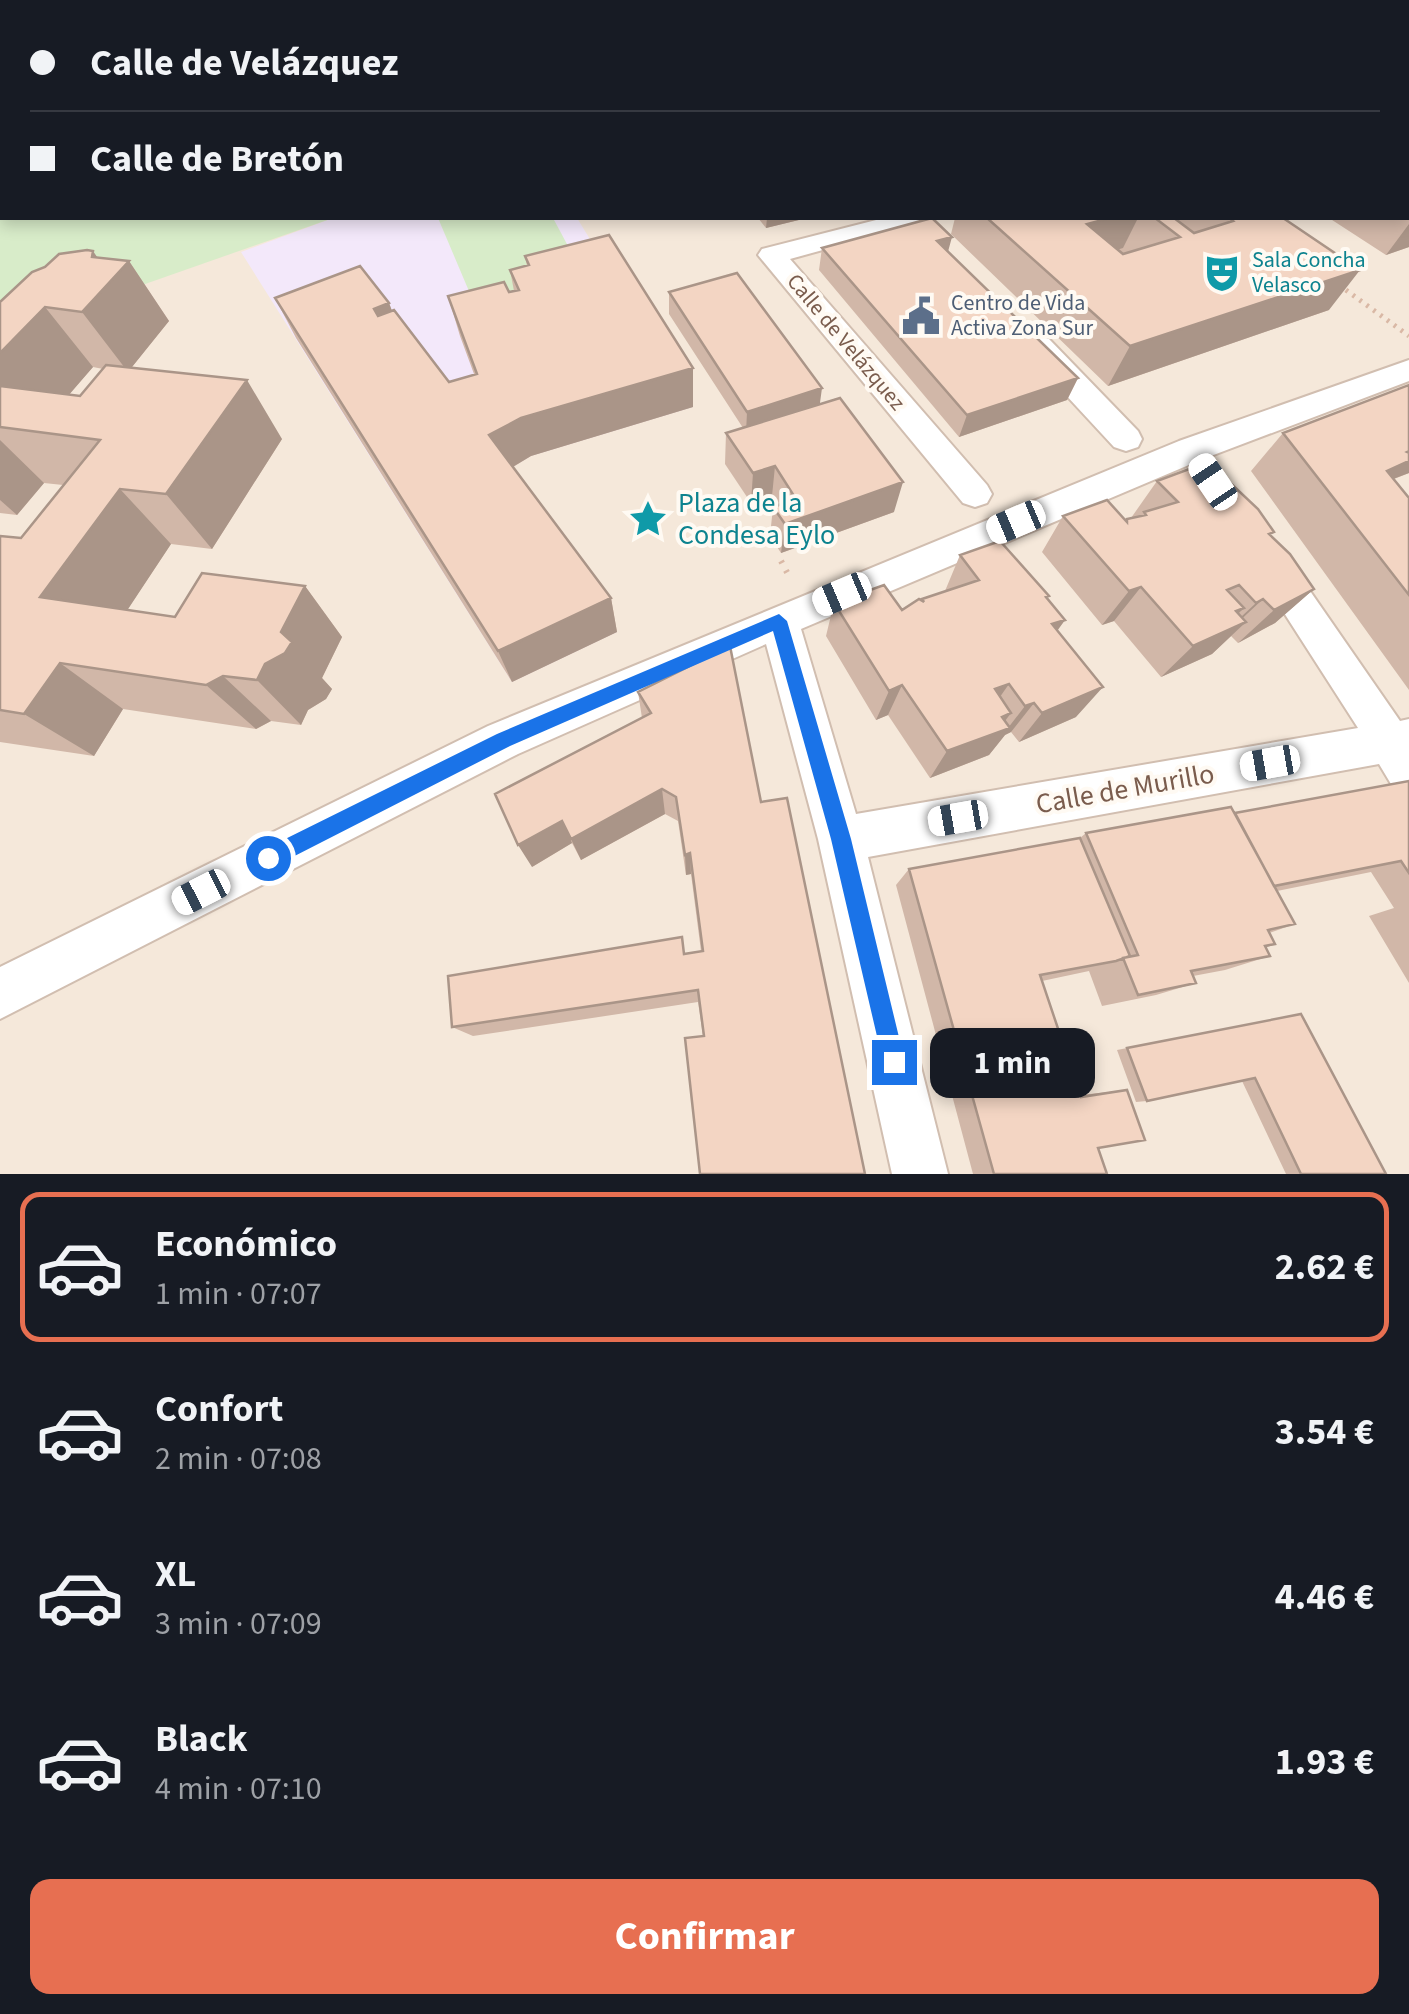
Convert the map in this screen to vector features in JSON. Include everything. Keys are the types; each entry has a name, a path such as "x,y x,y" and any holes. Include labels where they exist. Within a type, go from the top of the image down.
{"street":[{"name":"Calle de Velázquez","path":"919,222 772,255 975,494"},
{"path":"1021,328 1126,438"},
{"path":"0,994 503,740 1192,450 1409,370"},
{"path":"1192,450 1213,482"},
{"path":"1246,529 1402,752"},
{"path":"779,621 841,839 920,1174"},
{"name":"Calle de Murillo","path":"841,839 1402,752"}],"path":[{"path":"1334,282 1409,336"}],"shaded area":[{"path":"0,220 1409,220 1409,1174 0,1174"},
{"path":"328,220 578,220 693,407 531,456 501,474 617,632 512,682 241,252"}],"green space":[{"path":"0,220 327,220 0,335"},
{"path":"439,220 554,220 583,274 474,303"}],"building":[{"name":"Centro de Vida Activa Zona Sur","path":"934,220 952,237 937,241 1078,378 967,415 822,248"},
{"path":"989,220 1102,220 1087,224 1123,254 1180,237 1158,220 1177,220 1194,233 1232,220 1286,220 1360,270 1130,346"},
{"path":"609,235 693,368 521,418 489,435 611,598 498,651 275,298 360,266 389,303 374,309 378,316 394,310 449,382 477,374 448,296 504,282 509,292 519,290 510,270 529,265 525,256"},
{"path":"93,251 92,257 129,261 82,312 45,307 0,353 0,302 32,272 45,267 59,254"},
{"path":"737,273 822,388 747,412 669,292"},
{"path":"106,365 247,380 166,494 120,489 40,597 175,617 202,573 305,586 281,632 292,642 285,653 265,664 257,680 223,676 206,685 60,663 24,714 0,710 0,536 21,538 100,440 0,427 0,386 80,396"},
{"path":"1409,385 1409,461 1387,471 1409,498 1409,595 1283,433"},
{"path":"840,398 903,482 785,524 773,507 796,499 775,466 753,473 726,433"},
{"path":"1208,462 1258,509 1274,532 1269,534 1290,554 1314,589 1274,610 1263,599 1256,603 1239,585 1227,590 1244,608 1236,611 1246,622 1193,646 1141,587 1129,591 1063,516 1107,500 1127,522 1146,515 1144,512 1178,502 1157,481"},
{"path":"1000,541 1049,596 1046,597 1065,620 1052,624 1103,687 1042,713 1034,703 1025,706 1009,684 995,689 1011,713 1002,717 1010,728 947,751 902,685 889,691 834,603 884,585 902,610 919,599 924,602 922,599 979,580 960,555"},
{"path":"730,646 761,802 787,798 865,1174 700,1174 685,1038 704,1036 698,990 452,1027 448,976 682,937 684,954 703,951 690,853 685,855 676,797 662,789 571,839 562,821 518,845 495,794 651,713 638,692"},
{"path":"1409,781 1409,873 1401,861 1274,886 1235,813"},
{"path":"1231,807 1295,924 1268,930 1275,944 1265,946 1270,956 1191,971 1196,983 1138,995 1123,958 1138,955 1086,833"},
{"path":"1080,838 1130,956 1040,975 1081,1097 1127,1090 1145,1140 1098,1148 1107,1174 994,1174 909,869"},
{"path":"1301,1014 1386,1174 1301,1174 1255,1078 1147,1101 1127,1048"}],"place":[{"name":"Sala Concha Velasco","path":"1222,273"},
{"name":"Centro de Vida Activa Zona Sur","path":"921,316"},
{"name":"Plaza de la Condesa Eylo","path":"648,519"}],"route":[{"path":"268,858 503,740 779,621 841,839 894,1062"}]}
